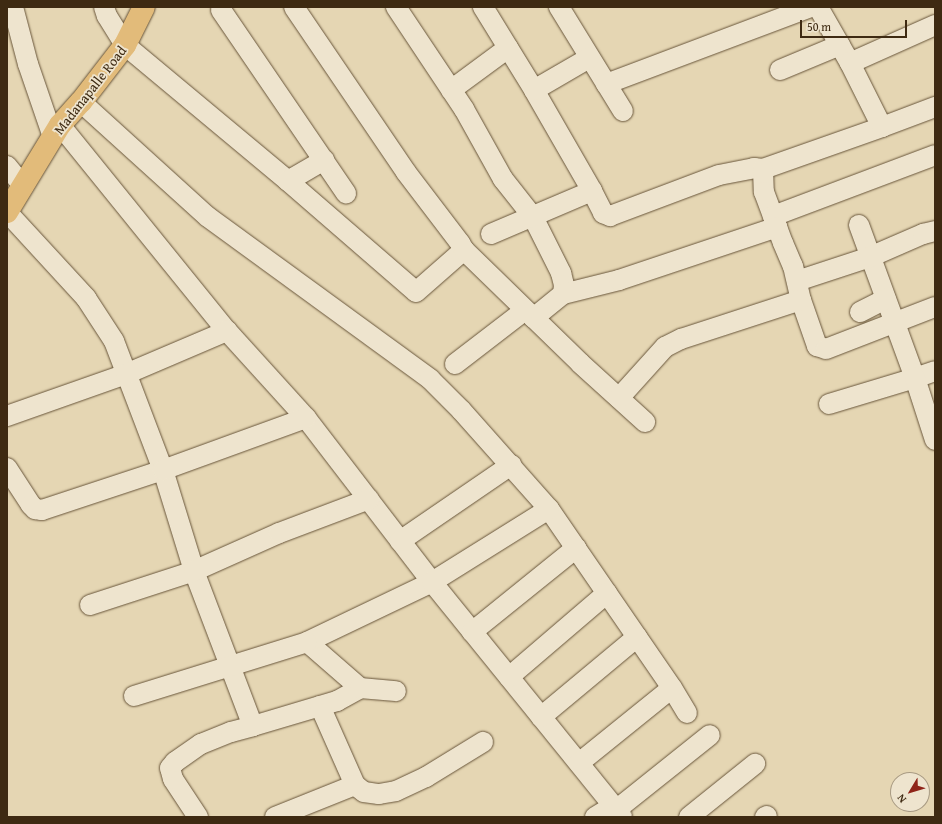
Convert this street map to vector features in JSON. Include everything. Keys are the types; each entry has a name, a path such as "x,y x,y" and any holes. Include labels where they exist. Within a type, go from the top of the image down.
{"main road":[{"name":"Madanapalle Road","path":"7,212 57,131 125,45 144,7"}],"street":[{"path":"13,7 28,64 57,131 227,330 306,418 432,582 617,811"},
{"path":"104,7 107,16 125,45 288,181 413,291 419,291 464,250"},
{"path":"294,7 406,172 464,250 529,314 645,422"},
{"path":"397,7 464,109 503,179 533,217 561,273 564,285 563,294"},
{"path":"483,7 534,90 603,213 610,216 719,175 754,168 763,169 935,107"},
{"path":"606,84 811,7"},
{"path":"818,7 850,63 882,127"},
{"path":"565,9 589,58 623,111"},
{"path":"221,10 346,192"},
{"path":"850,63 935,26"},
{"path":"780,70 840,46"},
{"path":"451,90 508,48"},
{"path":"534,90 589,58"},
{"path":"81,102 208,217 430,379 461,410 549,509 672,688 687,713"},
{"path":"455,364 529,314 563,294 619,280 775,222 935,155"},
{"path":"288,181 324,160"},
{"path":"7,166 23,186"},
{"path":"763,169 764,192 794,266 801,300 815,342 820,348 826,349 935,307"},
{"path":"491,234 592,191"},
{"path":"7,212 86,298 114,341 163,470 194,571 221,639 229,667 253,726"},
{"path":"859,225 915,378 935,440"},
{"path":"797,281 870,257 923,234 935,231"},
{"path":"860,312 886,299"},
{"path":"619,398 665,347 681,339 801,300"},
{"path":"7,416 126,374 227,330"},
{"path":"829,404 935,371"},
{"path":"7,468 31,505 35,509 42,510 163,470 306,418"},
{"path":"400,540 511,465"},
{"path":"90,605 194,571 279,533 369,499"},
{"path":"134,696 307,642 432,582 549,509"},
{"path":"472,632 576,548"},
{"path":"509,677 607,593"},
{"path":"541,717 637,637"},
{"path":"307,642 360,688"},
{"path":"198,817 173,779 170,768 175,762 200,744 231,732 337,701 360,688 396,691"},
{"path":"578,763 672,688"},
{"path":"320,706 355,785 364,792 379,794 396,792 426,777 483,742"},
{"path":"595,817 617,811 710,735"},
{"path":"689,817 755,764"},
{"path":"275,817 355,785"}]}
